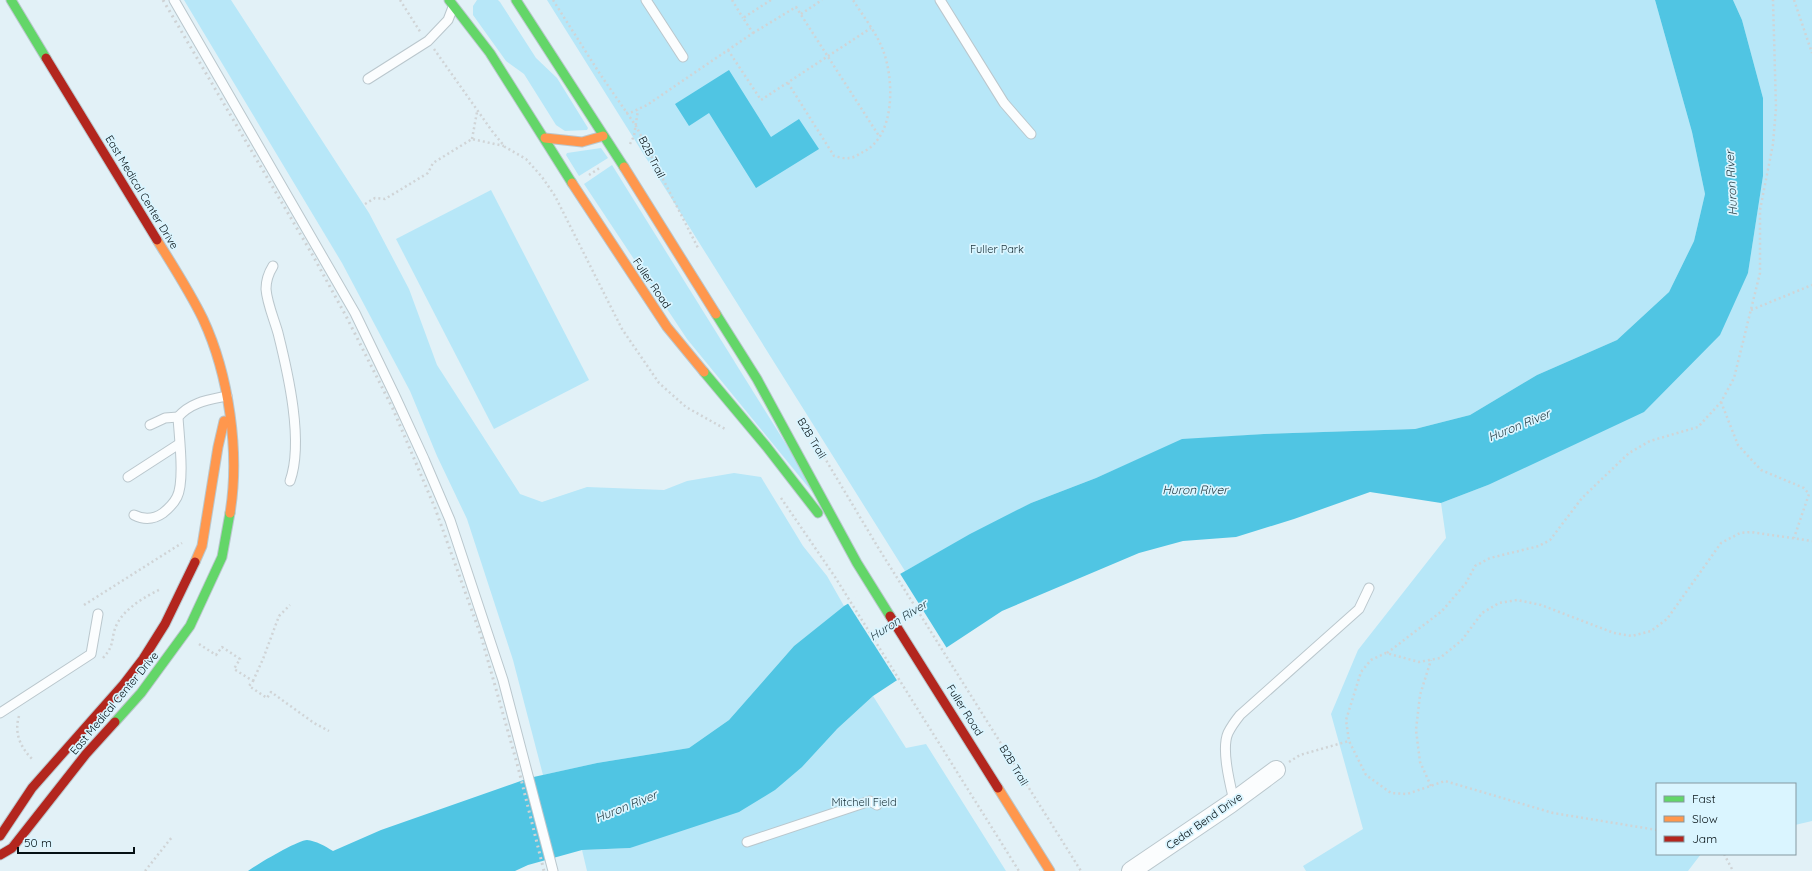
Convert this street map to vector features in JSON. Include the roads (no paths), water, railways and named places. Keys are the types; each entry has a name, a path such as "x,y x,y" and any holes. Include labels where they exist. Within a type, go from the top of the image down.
{"main road":[{"name":"East Medical Center Drive","path":"0,855 12,848 86,754 141,693 190,626 222,556 232,500 233,466 227,396 216,352 203,320 186,287 11,0"},
{"name":"Fuller Road","path":"516,0 560,66 757,379 857,563 1050,871"},
{"name":"Fuller Road","path":"453,2 490,53 606,236 667,327 766,446 857,563"},
{"path":"545,138 583,142 598,139 604,136"},
{"name":"East Medical Center Drive","path":"0,836 32,788 123,685 143,659 165,624 202,546 218,447 228,408"}],"street":[{"name":"Cedar Bend Drive","path":"1131,871 1234,801 1276,770"}],"lane":[{"path":"174,0 355,314 396,396 450,520 503,680 553,871"},
{"path":"646,0 683,58"},
{"path":"940,0 1004,103 1031,134"},
{"path":"368,79 428,41 448,20 453,2"},
{"path":"273,266 268,275 266,290 287,374 293,416 295,449 293,471 290,481"},
{"path":"134,515 143,519 159,516 168,509 177,496 180,478 178,417 184,410 195,404 227,396"},
{"path":"150,425 165,418 178,417"},
{"path":"128,476 179,444"},
{"path":"1234,801 1230,785 1225,748 1227,734 1231,727 1240,714 1359,609 1369,588"},
{"path":"0,713 91,654 98,614"},
{"path":"747,842 870,801 878,805"}],"water":[{"name":"Huron River","path":"1655,0 1733,0 1742,20 1763,98 1763,176 1748,273 1720,335 1644,412 1488,485 1441,503 1370,492 1294,519 1236,537 1183,541 1139,553 1002,611 873,696 837,729 802,767 775,790 739,812 630,848 582,850 528,865 515,871 248,871 277,853 302,841 314,841 333,851 381,830 529,778 597,763 689,748 729,720 794,646 844,606 970,534 1031,503 1096,478 1182,439 1264,434 1415,429 1470,415 1537,375 1617,340 1669,292 1694,241 1705,194 1692,132"},
{"path":"729,70 771,137 799,119 819,149 756,188 709,113 689,126 675,104"}],"railway":[{"path":"163,0 312,254 346,316 393,409 435,508 481,636 518,767 544,871"}],"park label":[{"name":"Fuller Park","path":"997,249"},
{"name":"Mitchell Field","path":"864,802"}]}
